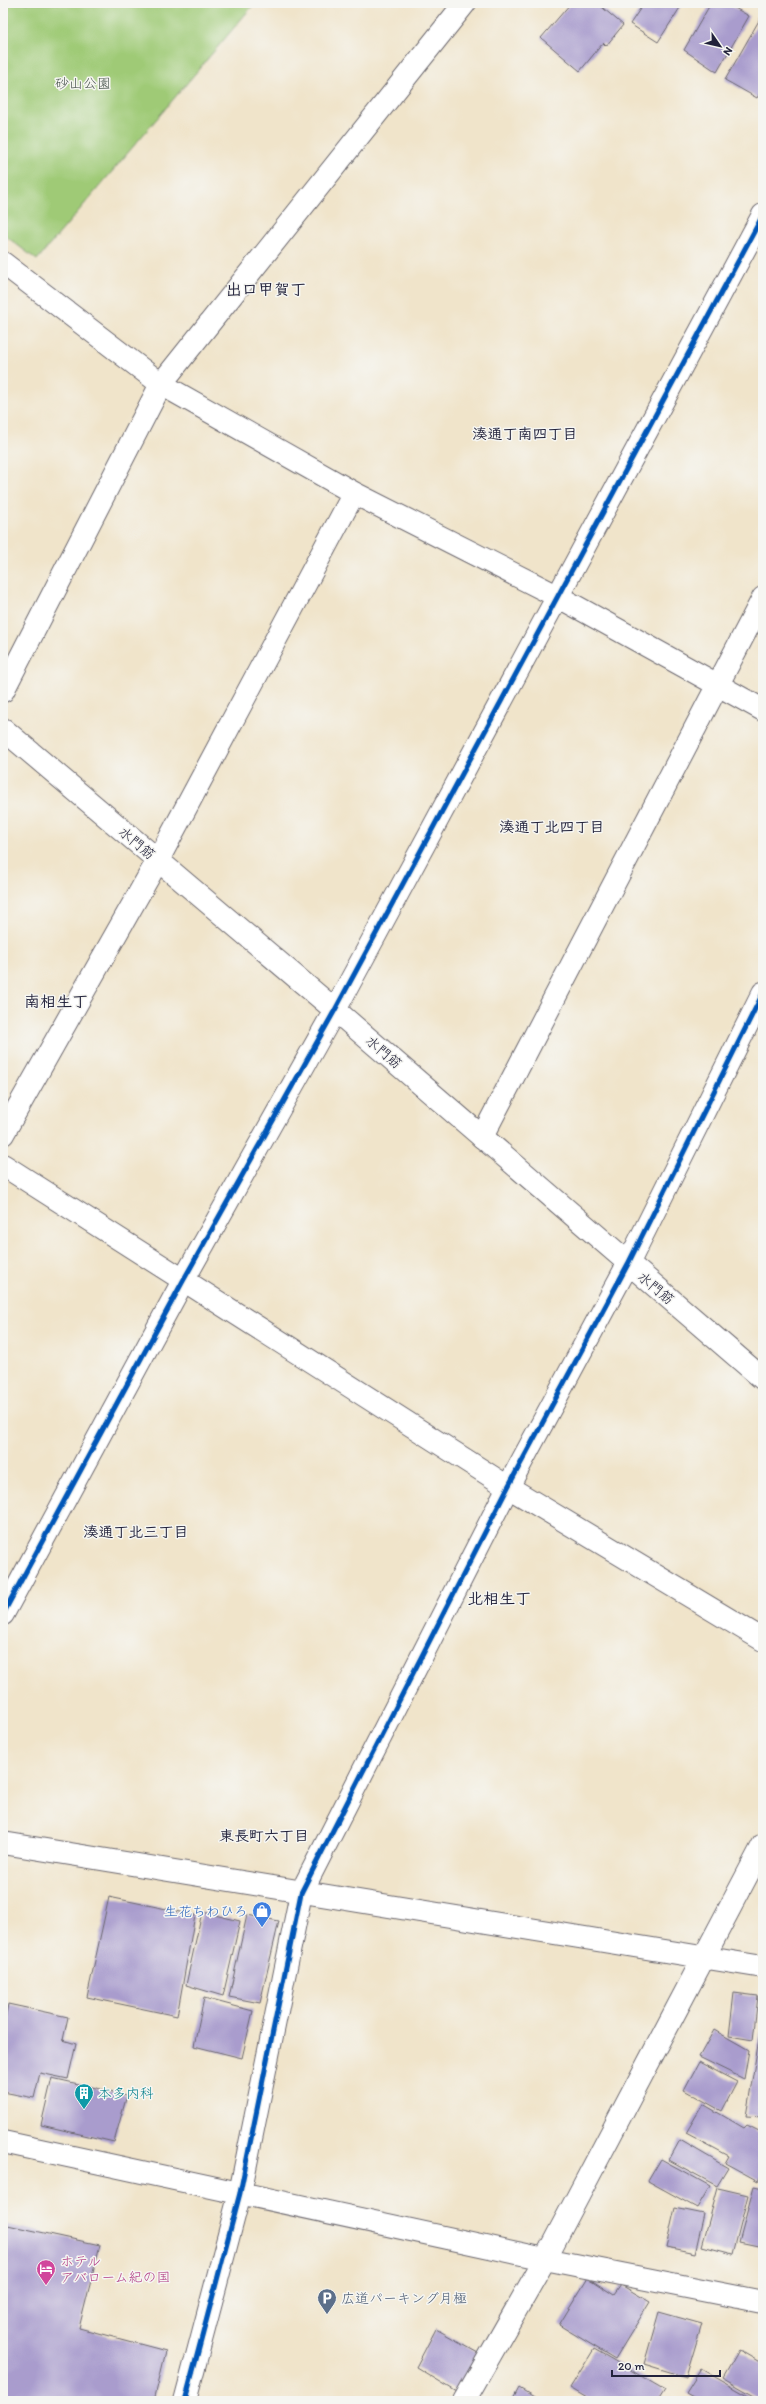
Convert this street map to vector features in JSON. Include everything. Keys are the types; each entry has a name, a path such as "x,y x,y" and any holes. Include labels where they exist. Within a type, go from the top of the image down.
{"street":[{"path":"3,691 161,384 465,3"},
{"path":"3,1614 183,1281 335,1010 763,215"},
{"path":"3,263 161,384 354,493 558,596 763,710"},
{"path":"3,1134 158,860 354,493"},
{"path":"482,1137 763,598"},
{"name":"水門筋","path":"3,729 335,1010 763,1379"},
{"path":"185,2401 240,2193 301,1893 508,1487 628,1264 763,993"},
{"path":"3,1165 508,1487 763,1640"},
{"path":"3,1843 301,1893 763,1967"},
{"path":"464,2401 545,2259 705,1958 763,1845"},
{"path":"3,2142 545,2259 763,2302"}],"green space":[{"name":"砂山公園","path":"3,3 255,3 37,260 3,234"}],"building":[{"path":"571,3 597,3 623,25 606,46 603,43 580,71 541,38"},
{"path":"644,3 683,3 658,42 630,24"},
{"path":"711,3 726,3 749,16 717,72 684,50"},
{"path":"761,17 763,18 763,88 757,98 725,80"},
{"path":"109,1897 195,1915 177,2016 87,1997"},
{"path":"202,1912 240,1921 223,1996 186,1985"},
{"path":"247,1915 279,1921 260,2003 229,1997"},
{"path":"734,1993 758,1996 753,2040 729,2036"},
{"path":"204,1998 253,2011 242,2058 194,2046"},
{"path":"8,2004 68,2017 63,2040 76,2044 68,2079 40,2073 34,2098 3,2092 3,2031"},
{"path":"761,2027 763,2028 763,2117 746,2116"},
{"path":"714,2030 749,2050 744,2079 699,2057"},
{"path":"699,2062 737,2082 722,2111 684,2090"},
{"name":"本多内科","path":"52,2078 127,2095 114,2142 41,2125"},
{"path":"703,2104 744,2128 747,2125 763,2133 763,2172 758,2181 725,2163 729,2156 686,2133"},
{"path":"680,2140 728,2168 717,2186 669,2160"},
{"path":"661,2159 710,2186 697,2208 648,2181"},
{"path":"754,2186 763,2188 763,2247 739,2242"},
{"path":"718,2188 748,2195 733,2254 702,2246"},
{"path":"675,2208 704,2214 695,2253 666,2247"},
{"name":"ホテル アバローム紀の国","path":"3,2224 100,2245 79,2328 166,2351 154,2401 3,2401"},
{"path":"588,2278 614,2295 621,2285 650,2302 615,2359 559,2325"},
{"path":"659,2312 702,2324 686,2377 644,2364"},
{"path":"436,2329 479,2353 457,2392 416,2367"},
{"path":"594,2349 665,2390 658,2401 592,2401 570,2388"},
{"path":"739,2350 763,2364 763,2401 723,2378"},
{"path":"701,2369 757,2401 700,2401 686,2393"},
{"path":"519,2388 541,2401 512,2401"}],"cycle path":[{"path":"3,1614 183,1281 335,1010 763,215"},
{"path":"185,2401 240,2193 301,1893 508,1487 628,1264 763,993"}],"place":[{"name":"生花ちわひろ","path":"262,1928"},
{"name":"本多内科","path":"84,2110"},
{"name":"ホテル アバローム紀の国","path":"46,2286"},
{"name":"広道パーキング月極","path":"327,2315"}],"district":[{"name":"出口甲賀丁","path":"266,289"},
{"name":"湊通丁南四丁目","path":"525,434"},
{"name":"湊通丁北四丁目","path":"552,827"},
{"name":"南相生丁","path":"56,1001"},
{"name":"湊通丁北三丁目","path":"136,1532"},
{"name":"北相生丁","path":"499,1598"},
{"name":"東長町六丁目","path":"264,1836"}]}
